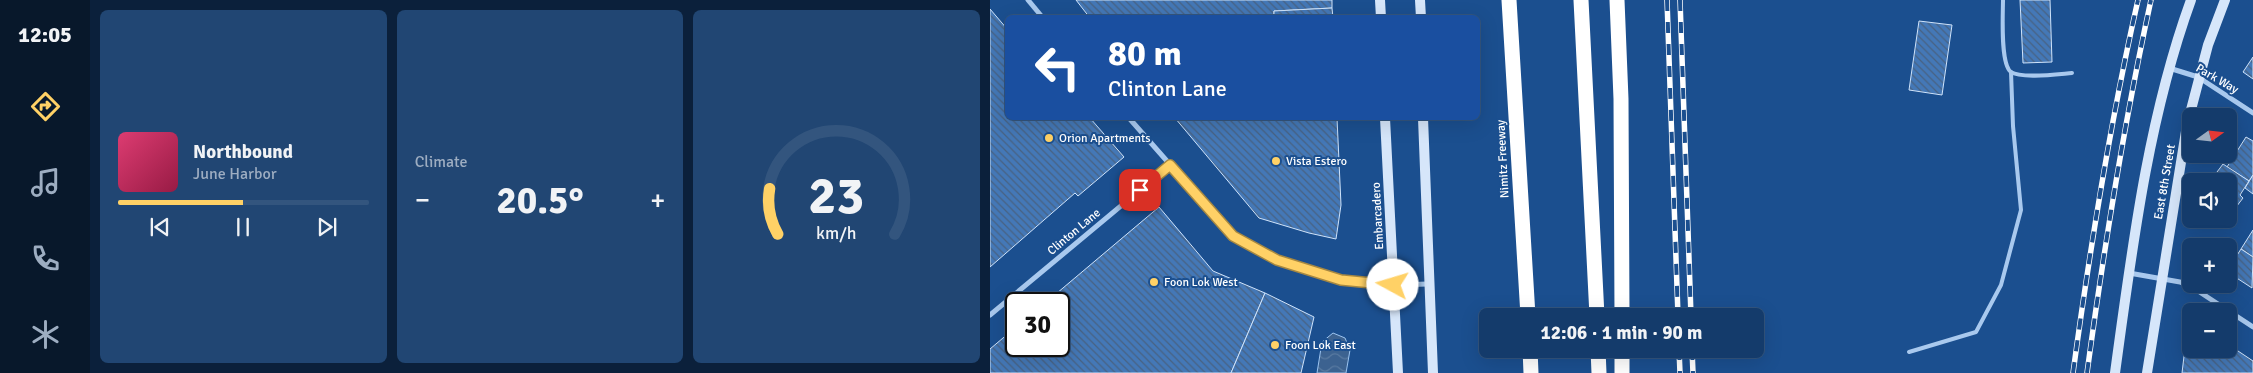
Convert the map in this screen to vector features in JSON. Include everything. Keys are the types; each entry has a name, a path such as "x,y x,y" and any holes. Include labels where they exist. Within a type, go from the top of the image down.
{"highway":[{"name":"Nimitz Freeway","path":"1509,0 1528,308"},
{"path":"1581,0 1597,308"},
{"path":"1617,0 1621,99 1622,308"},
{"path":"1530,358 1531,373"},
{"path":"1598,358 1599,373"},
{"path":"1622,358 1622,373"}],"main road":[{"path":"1380,0 1381,15"},
{"path":"1420,0 1421,15"},
{"name":"East 8th Street","path":"2115,373 2129,273 2157,116 2168,67 2191,0"},
{"name":"East 8th Street","path":"2147,373 2187,124 2198,77 2225,0"},
{"name":"Embarcadero","path":"1385,120 1398,373"},
{"path":"1423,120 1428,284 1433,373"}],"street":[{"path":"1028,0 1040,15"},
{"name":"Park Way","path":"2168,67 2198,77 2253,113"},
{"path":"1131,120 1233,236 1277,260 1341,280 1393,285 1428,284"},
{"name":"Clinton Lane","path":"990,315 1170,165"},
{"path":"2129,273 2161,278 2192,287 2253,327"}],"lane":[{"path":"2003,0 2004,56 2006,66 2011,72 2020,75 2072,74"},
{"path":"1910,352 1976,332 2001,285 2021,210 2013,126 2011,72"}],"water":[{"path":"1333,333 1345,338 1350,350 1346,373 1317,373 1322,342"}],"building":[{"path":"1076,0 1332,0 1332,8 1274,11 1274,15 1088,15"},
{"path":"2020,0 2050,0 2052,62 2023,63"},
{"path":"1332,8 1333,15 1274,15 1274,11"},
{"name":"Orion Apartments","path":"990,9 1005,26 1005,120 1092,120 1124,157 1078,196 1075,193 990,267"},
{"path":"1919,21 1952,25 1942,95 1909,90"},
{"path":"2253,57 2253,79 2243,72"},
{"name":"Vista Estero","path":"1177,120 1337,120 1341,205 1336,239 1259,218"},
{"path":"2246,137 2253,141 2253,175 2249,181 2227,167 2230,163 2238,162 2238,150"},
{"path":"2223,164 2237,173 2218,173 2217,172"},
{"path":"2237,173 2249,181 2240,195 2243,198 2237,206"},
{"path":"2253,175 2253,194 2245,188"},
{"name":"Foon Lok West","path":"1159,207 1213,271 1265,293 1231,373 990,373 990,349 1005,336 1005,357 1070,357 1070,292 1058,292"},
{"path":"2253,230 2253,257 2241,249"},
{"path":"2241,249 2253,257 2252,288 2237,278 2237,255"},
{"name":"Foon Lok East","path":"1265,293 1314,317 1301,373 1231,373"},
{"path":"2237,350 2253,361 2253,373 2182,373 2184,358 2237,358"}],"railway":[{"path":"1667,0 1678,308"},
{"path":"1680,0 1691,308"},
{"path":"2073,373 2101,186 2138,0"},
{"path":"2087,373 2115,186 2151,0"},
{"path":"1679,358 1680,373"},
{"path":"1692,358 1693,373"}],"place":[{"name":"Orion Apartments","path":"1049,138"},
{"name":"Vista Estero","path":"1276,161"},
{"name":"Foon Lok West","path":"1154,282"},
{"name":"Foon Lok East","path":"1275,345"}],"route":[{"path":"1140,190 1170,165 1233,236 1277,260 1341,280 1393,285"}]}
